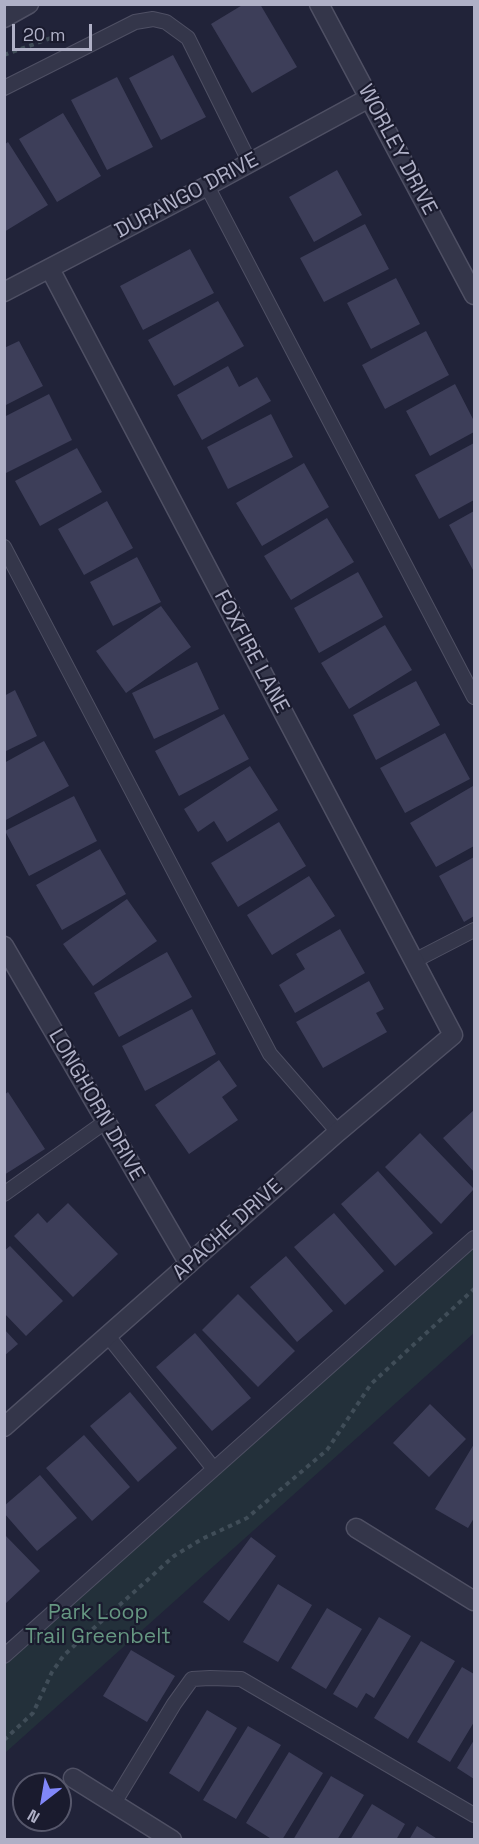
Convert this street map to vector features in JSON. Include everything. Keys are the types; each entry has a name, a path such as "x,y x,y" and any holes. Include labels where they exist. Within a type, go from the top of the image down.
{"street":[{"path":"4,18 29,4"},
{"name":"WORLEY DRIVE","path":"319,4 474,295"},
{"name":"DURANGO DRIVE","path":"4,292 369,98"},
{"name":"FOXFIRE LANE","path":"50,269 453,1035"},
{"name":"LONGHORN DRIVE","path":"4,946 189,1264"},
{"name":"APACHE DRIVE","path":"4,1427 339,1131 453,1035"},
{"path":"356,1528 474,1600"},
{"path":"73,1778 172,1839"}],"lane":[{"path":"4,88 135,22 153,19 166,22 188,38 250,163"},
{"path":"207,186 474,696"},
{"path":"4,547 270,1054 339,1131"},
{"path":"414,961 474,930"},
{"path":"4,1194 105,1122"},
{"path":"4,1656 474,1238"},
{"path":"108,1335 214,1469"},
{"path":"114,1803 174,1704 192,1679 220,1678 241,1679 474,1815"}],"path":[{"path":"4,1740 33,1713 52,1672 64,1655 174,1556 202,1539 246,1518 327,1450 371,1384 474,1289"}],"green space":[{"name":"Park Loop Trail Greenbelt","path":"474,1247 474,1333 5,1753 5,1665"}],"building":[{"path":"244,4 260,4 297,67 252,93 211,24"},
{"path":"173,55 206,117 161,140 129,78"},
{"path":"117,77 153,147 107,170 71,100"},
{"path":"63,113 101,176 57,202 19,139"},
{"path":"8,142 48,205 4,232 4,145"},
{"path":"337,170 362,215 314,242 289,197"},
{"path":"365,224 389,269 324,302 300,258"},
{"path":"190,249 214,293 143,330 120,286"},
{"path":"396,278 420,324 371,349 347,303"},
{"path":"218,301 244,346 174,386 148,340"},
{"path":"426,331 449,375 385,409 362,365"},
{"path":"19,341 43,386 4,406 4,348"},
{"path":"228,366 239,387 257,377 271,401 202,440 177,395"},
{"path":"455,384 474,421 474,432 430,456 406,411"},
{"path":"49,394 72,440 6,473 4,469 4,417"},
{"path":"271,414 293,457 228,489 207,447"},
{"path":"474,443 474,500 439,519 415,475"},
{"path":"77,448 102,492 40,526 15,481"},
{"path":"304,463 329,507 262,546 236,503"},
{"path":"107,501 133,548 84,575 58,529"},
{"path":"474,511 474,569 473,570 449,525"},
{"path":"327,518 354,562 291,600 264,556"},
{"path":"137,557 161,602 113,626 90,582"},
{"path":"358,572 383,617 319,653 294,608"},
{"path":"161,606 191,647 126,693 96,651"},
{"path":"385,625 412,670 349,709 321,663"},
{"path":"197,662 219,709 154,739 132,693"},
{"path":"416,681 440,725 376,760 353,715"},
{"path":"15,690 37,736 4,752 4,696"},
{"path":"224,714 249,759 179,796 155,751"},
{"path":"445,733 470,779 405,813 380,768"},
{"path":"44,741 69,786 4,821 4,763"},
{"path":"250,766 278,810 227,842 214,821 198,832 184,809"},
{"path":"473,786 474,846 436,867 410,823"},
{"path":"74,796 97,841 29,876 5,831"},
{"path":"279,822 306,866 238,907 211,863"},
{"path":"100,849 126,894 62,930 36,885"},
{"path":"474,857 474,916 464,922 439,876"},
{"path":"309,876 335,916 272,955 247,915"},
{"path":"127,899 157,941 93,986 63,944"},
{"path":"340,929 365,973 295,1013 279,985 305,969 296,954"},
{"path":"167,952 192,997 119,1037 94,993"},
{"path":"369,981 384,1009 376,1013 387,1032 323,1068 296,1022"},
{"path":"192,1009 216,1054 145,1091 122,1046"},
{"path":"219,1060 237,1086 222,1097 238,1120 189,1154 155,1105"},
{"path":"8,1092 45,1149 4,1175 4,1095"},
{"path":"474,1110 474,1172 443,1138"},
{"path":"420,1133 474,1189 441,1224 385,1167"},
{"path":"378,1171 433,1233 395,1266 341,1204"},
{"path":"68,1203 118,1254 73,1297 14,1236 38,1213 47,1223"},
{"path":"334,1213 384,1271 345,1305 294,1247"},
{"path":"10,1246 63,1301 26,1336 4,1313 4,1251"},
{"path":"286,1256 333,1311 297,1342 250,1287"},
{"path":"238,1294 295,1351 258,1387 202,1330"},
{"path":"4,1329 18,1344 4,1356"},
{"path":"195,1333 251,1398 212,1431 156,1367"},
{"path":"130,1392 177,1448 138,1482 90,1426"},
{"path":"430,1404 466,1439 429,1477 393,1443"},
{"path":"84,1435 130,1487 92,1521 46,1468"},
{"path":"474,1444 474,1518 468,1528 435,1509"},
{"path":"40,1475 77,1518 37,1551 4,1513 4,1506"},
{"path":"4,1534 40,1571 4,1605"},
{"path":"251,1537 276,1556 229,1621 203,1602"},
{"path":"278,1584 312,1605 278,1662 243,1642"},
{"path":"327,1608 362,1629 326,1689 291,1668"},
{"path":"379,1617 411,1636 374,1698 366,1693 357,1708 333,1694"},
{"path":"421,1641 455,1661 408,1739 374,1718"},
{"path":"131,1650 175,1676 147,1722 103,1696"},
{"path":"462,1667 474,1674 474,1722 450,1762 417,1742"},
{"path":"207,1710 237,1728 199,1792 169,1773"},
{"path":"248,1726 281,1745 236,1819 203,1800"},
{"path":"474,1740 474,1779 457,1768"},
{"path":"289,1752 323,1773 282,1840 273,1840 246,1823"},
{"path":"331,1776 364,1795 337,1840 293,1840"},
{"path":"372,1804 405,1824 396,1840 350,1840"},
{"path":"417,1826 439,1840 409,1840"}]}
